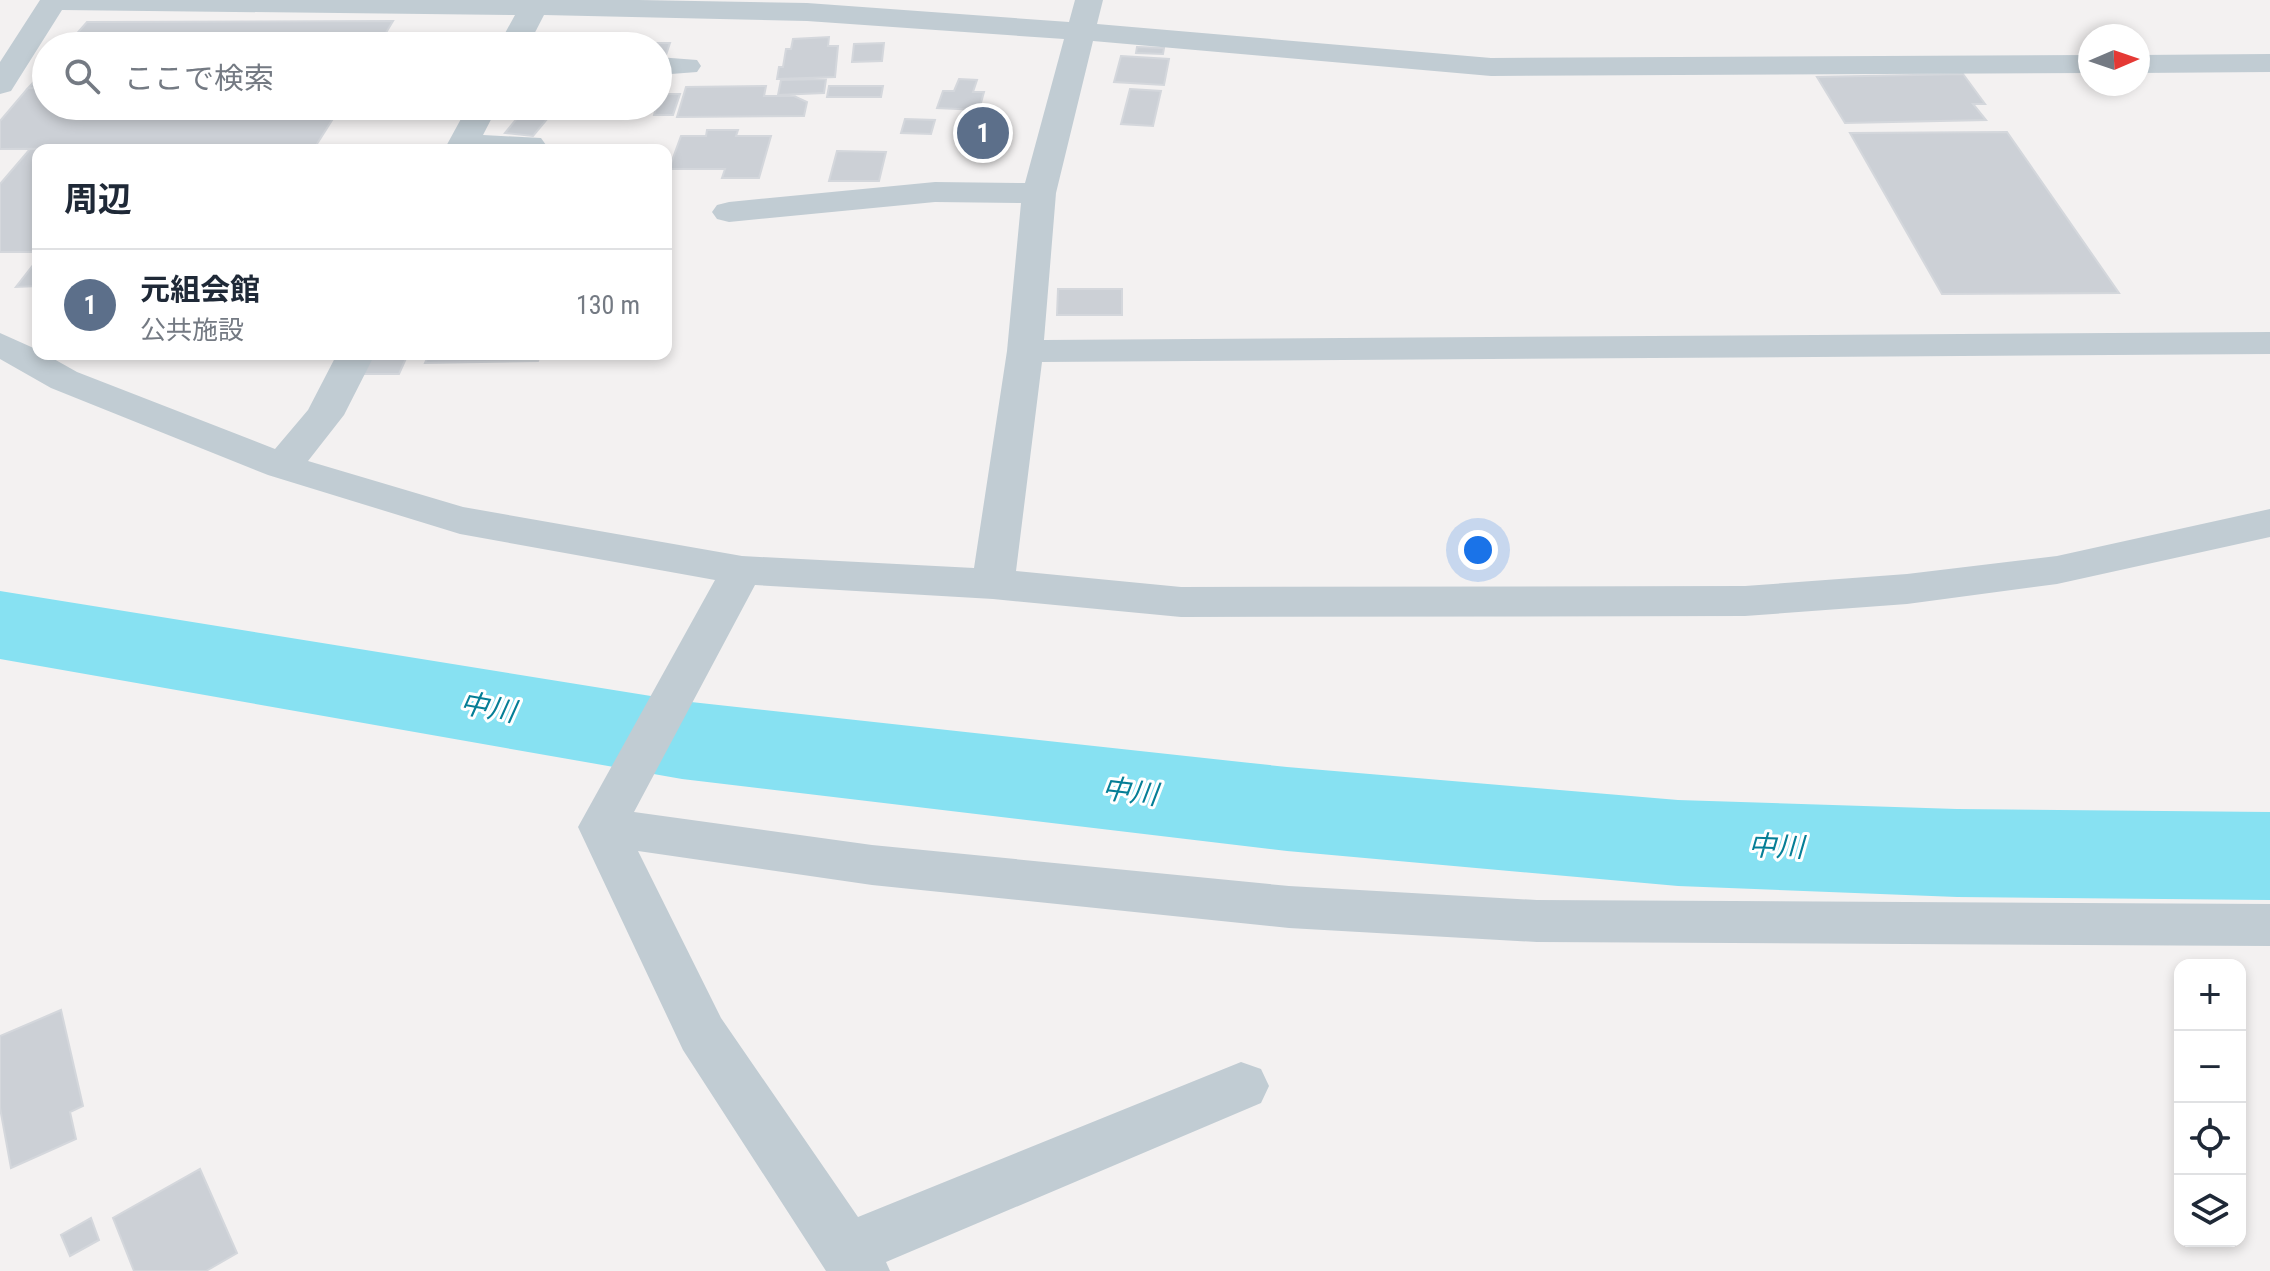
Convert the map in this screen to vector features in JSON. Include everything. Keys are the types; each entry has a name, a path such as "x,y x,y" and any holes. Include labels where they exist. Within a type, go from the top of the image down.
{"street":[{"path":"33,32 53,1 322,1 1084,15 1491,67 2078,64"},
{"path":"520,32 534,6"},
{"path":"993,584 1025,351 1039,193 1084,15"},
{"path":"0,85 32,34"},
{"path":"2150,64 2270,63"},
{"path":"464,144 476,120"},
{"path":"729,212 935,192 1039,193"},
{"path":"1025,351 2270,343"},
{"path":"0,344 64,380 282,466 460,520 742,570 993,584 1181,602 1745,601 1907,589 2057,570 2270,523"},
{"path":"282,466 325,415 353,360"},
{"path":"602,827 742,570"},
{"path":"602,827 872,865 1289,907 1537,921 2270,925"},
{"path":"602,827 702,1034 854,1261 1241,1086"}],"building":[{"path":"393,21 386,32 78,32 87,22"},
{"path":"829,37 828,46 838,46 835,77 777,79 786,49 791,49 793,39"},
{"path":"884,43 882,61 852,62 854,44"},
{"path":"1137,47 1164,48 1163,54 1136,53"},
{"path":"1121,56 1169,59 1164,85 1114,82"},
{"path":"1963,74 1985,104 1973,104 1986,120 1845,123 1817,77"},
{"path":"826,79 824,93 778,95 781,80"},
{"path":"959,79 977,80 973,92 984,92 979,110 937,108 943,91 954,91"},
{"path":"766,86 764,96 794,96 807,102 804,116 677,117 686,87"},
{"path":"829,86 883,86 881,97 827,97"},
{"path":"28,88 32,88 32,120 332,120 317,144 32,144 32,149 0,149 0,121"},
{"path":"1130,89 1161,91 1153,126 1121,124"},
{"path":"672,94 680,94 673,115"},
{"path":"973,117 999,117 996,151 971,150 973,134 964,134 965,126 972,126"},
{"path":"905,119 935,120 931,134 901,133"},
{"path":"516,120 546,120 533,136 505,133"},
{"path":"707,130 738,130 736,136 771,136 759,178 722,178 725,169 672,169 681,136 706,136"},
{"path":"2007,132 2119,293 1942,294 1850,133"},
{"path":"30,149 32,252 0,252 0,184"},
{"path":"837,151 886,152 879,181 829,181"},
{"path":"32,266 32,286 16,287"},
{"path":"1058,289 1122,289 1122,315 1057,315"},
{"path":"369,360 405,360 399,374 363,374"},
{"path":"426,360 538,360 538,361 425,363"},
{"path":"61,1010 83,1106 70,1112 76,1139 11,1168 0,1108 0,1036"},
{"path":"200,1169 237,1253 206,1271 134,1271 113,1218"},
{"path":"91,1218 99,1240 70,1256 61,1235"}],"waterway":[{"name":"中川","path":"0,625 682,740 1287,809 1678,843 1957,853 2270,856"}],"place":[{"name":"元組会館","path":"983,133"}]}
